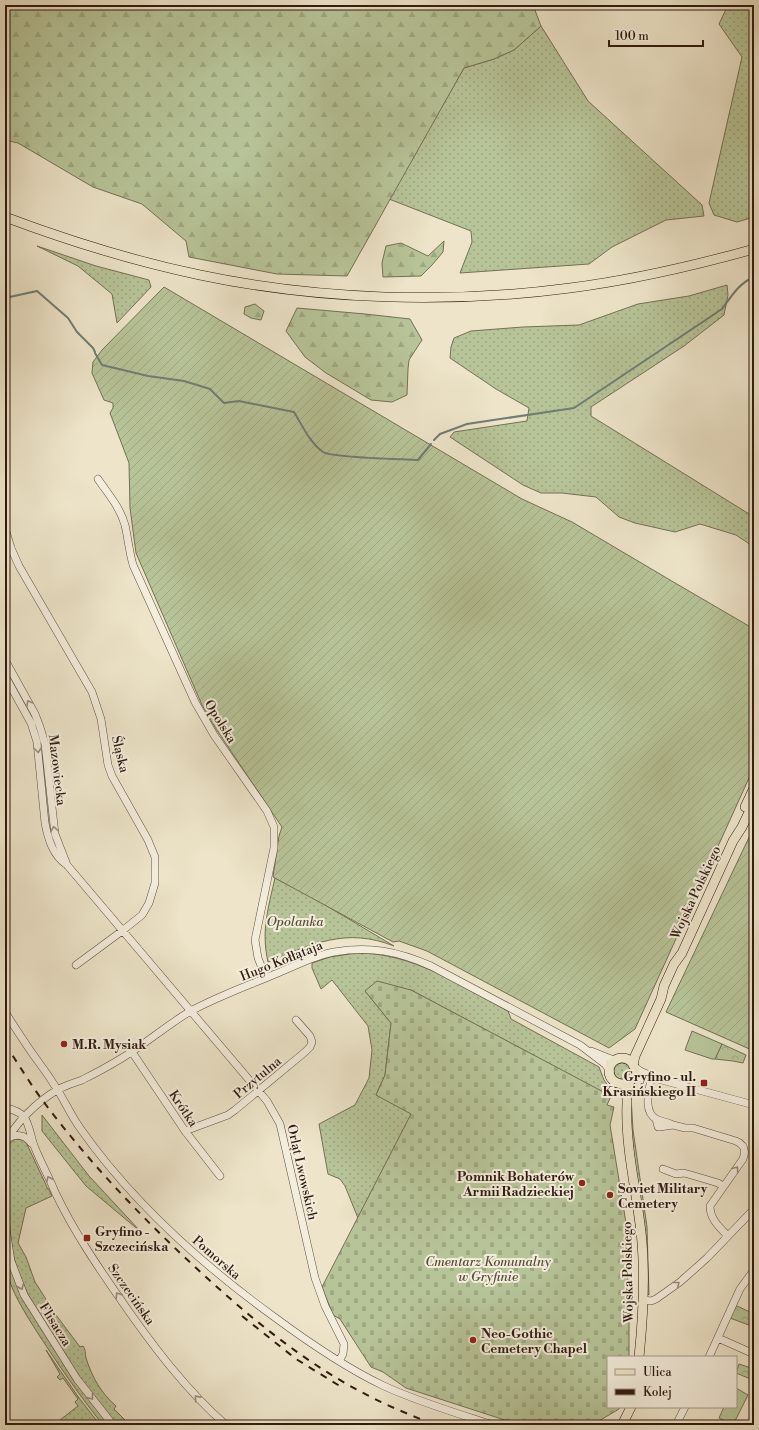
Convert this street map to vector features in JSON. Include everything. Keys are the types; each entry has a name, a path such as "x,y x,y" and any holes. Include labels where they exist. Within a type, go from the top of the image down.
{"main road":[{"path":"5,217 97,249 201,275 284,288 366,296 409,298 527,293 568,288 653,274 754,249"},
{"name":"Wojska Polskiego","path":"634,1066 634,1059 644,1034 661,999 674,977 682,953 733,841 736,828 751,808 754,788"},
{"name":"Wojska Polskiego","path":"620,1059 627,1055 644,1034"},
{"path":"620,1059 629,1060 634,1066 635,1074 630,1081 623,1084 616,1082 611,1077 610,1071 612,1064 620,1059"},
{"name":"Wojska Polskiego","path":"626,1115 630,1081"},
{"name":"Wojska Polskiego","path":"616,1082 620,1089 626,1115 641,1229 643,1300 639,1356"},
{"path":"622,1425 630,1408"},
{"path":"629,1425 635,1408"}],"street":[{"name":"Opolska","path":"98,479 116,504 122,517 125,526 128,549 133,565 195,702 214,735 267,811 274,827 274,848 255,940 258,958 266,978"},
{"name":"Śląska","path":"5,528 8,550 23,572 92,692 101,719 108,765 148,840 155,857 155,884 149,903 142,915 76,965"},
{"name":"Mazowiecka","path":"5,660 35,714 40,727 45,744 55,834 58,846 66,859 67,865"},
{"name":"Mazowiecka","path":"5,676 30,723 37,742 44,818 48,836 58,857 67,865 190,1011"},
{"name":"Hugo Kołłątaja","path":"24,1117 57,1090 94,1074 132,1052 190,1011 214,999 332,952 358,949 387,951 410,956 589,1051 611,1059 620,1059"},
{"name":"Orląt Lwowskich","path":"190,1011 267,1101 280,1124 315,1278 325,1306 344,1344 343,1354 339,1361"},
{"name":"Pomorska","path":"5,1012 57,1090 80,1128 137,1199 155,1218 216,1272 303,1338 372,1380 415,1399 493,1425"},
{"name":"Przytulna","path":"185,1131 228,1115 236,1110 310,1047 312,1042 310,1036 296,1020"},
{"name":"Hugo Kołłątaja","path":"589,1051 607,1066 610,1071"},
{"name":"Krótka","path":"132,1052 185,1131 220,1176"},
{"path":"634,1066 655,1079"},
{"path":"630,1081 638,1078 655,1079 754,1105"},
{"path":"655,1079 648,1108 656,1119 658,1126 673,1125 707,1132 741,1143 743,1146 745,1151 743,1159 712,1201 710,1211 715,1222 728,1236"},
{"path":"5,1108 24,1117 6,1142"},
{"name":"Szczecińska","path":"24,1117 35,1148 76,1234 143,1330 196,1397 226,1425"},
{"path":"6,1142 16,1136 24,1136 35,1148"},
{"path":"663,1169 676,1174 684,1173 718,1183 723,1186"},
{"path":"643,1300 651,1301 656,1299 675,1286 707,1258 754,1209"},
{"name":"Flisacza","path":"5,1223 11,1261 26,1298 77,1379 113,1425"},
{"path":"709,1356 740,1290 754,1270"},
{"path":"718,1338 754,1354"},
{"path":"676,1425 684,1408"}],"green space":[{"path":"5,5 533,5 541,26 514,50 494,59 464,68 347,276 277,274 189,257 186,241 142,204 93,187 18,143 5,140"},
{"path":"728,5 748,5 754,8 754,217 737,222 714,215 709,203 742,57 719,24"},
{"path":"541,26 588,101 702,205 704,216 666,220 612,247 589,264 460,273 472,242 471,231 389,199 464,68 494,59 514,50"},
{"path":"444,241 443,252 421,276 383,277 382,263 386,246 401,243 428,256"},
{"path":"37,246 96,266 149,280 151,287 117,323 112,294 78,266"},
{"path":"727,285 728,295 724,315 684,346 591,407 591,416 754,517 754,547 736,535 700,524 675,532 635,523 619,517 596,497 562,493 541,493 523,485 450,437 454,432 527,421 529,408 496,389 450,358 454,338 471,331 579,325 638,304 689,296"},
{"path":"164,287 522,499 572,522 754,629 754,767 635,1029 609,1048 427,951 399,941 393,942 273,877 279,836 282,827 216,729 202,705 136,553 130,508 129,463 110,413 113,408 113,403 104,400 92,373 93,362 102,350"},
{"path":"255,304 264,311 261,320 251,318 244,314 245,307"},
{"path":"297,308 410,319 422,340 409,360 407,395 392,402 371,400 326,373 305,357 286,331"},
{"path":"5,664 30,710 42,743 60,857 49,832 39,743 16,692 5,672"},
{"path":"754,829 754,1051 666,1012"},
{"name":"Opolanka","path":"275,878 305,893 394,946 377,940 345,938 315,944 268,962 265,930"},
{"path":"357,953 378,954 417,964 454,981 508,1011 511,1019 599,1067 604,1080 609,1087 606,1094 411,990 365,991 391,1023 385,1075 376,1095 412,1113 358,1218 345,1186 340,1179 328,1174 319,1124 355,1105 369,1078 372,1050 368,1026 332,980 321,989 312,968 312,963 330,957"},
{"name":"Cmentarz Komunalny w Gryfinie","path":"377,981 411,990 611,1096 607,1105 614,1107 610,1125 626,1223 629,1356 607,1356 607,1408 620,1408 592,1425 525,1425 514,1423 406,1388 383,1372 371,1367 340,1319 333,1315 322,1287 411,1114 376,1095 385,1075 391,1023 365,991"},
{"path":"692,1031 722,1044 715,1059 685,1050"},
{"path":"722,1044 746,1055 743,1063 715,1059"},
{"path":"622,1063 628,1065 630,1071 628,1077 622,1079 616,1077 614,1071 616,1065"},
{"path":"631,1096 633,1130 647,1227 649,1295 647,1293 630,1123"},
{"path":"42,1115 89,1176 141,1232 86,1186 42,1131"},
{"path":"15,1139 25,1140 47,1189 48,1188 52,1196 26,1208 18,1243 26,1257 35,1282 56,1315 80,1347 84,1347 88,1365 94,1378 106,1396 116,1406 114,1409 130,1425 117,1425 85,1386 29,1297 17,1269 13,1254 6,1197 7,1159 5,1158 7,1146"},
{"path":"5,1266 12,1271 78,1386 106,1420 104,1422 106,1425 103,1425 86,1403 34,1327 11,1285"},
{"path":"735,1305 752,1313 754,1310 754,1327 730,1318"},
{"path":"46,1350 79,1398 100,1425 63,1425 60,1420 78,1406 75,1402 78,1399 63,1378 60,1380 57,1377 60,1374"},
{"path":"739,1364 754,1369 753,1380 737,1373"},
{"path":"737,1389 748,1395 733,1425 719,1418 724,1408 737,1408"}],"waterway":[{"path":"434,440 440,434 467,424 574,408 722,309 732,295 744,283 754,277"},
{"path":"5,298 37,291 68,318 77,332 95,352"},
{"path":"95,353 102,365 148,376 184,381 210,389 224,403 239,401 294,412 314,444 323,452 329,454 353,457 418,460 431,444"}],"railway":[{"path":"5,1044 40,1097 94,1164 133,1207 235,1303 299,1354 322,1369 377,1400 435,1425"},
{"path":"242,1316 296,1359 343,1388"}],"place":[{"name":"M.R. Mysiak","path":"64,1044"},
{"name":"Gryfino - ul. Krasińskiego II","path":"704,1083"},
{"name":"Pomnik Bohaterów Armii Radzieckiej","path":"582,1183"},
{"name":"Soviet Military Cemetery","path":"610,1195"},
{"name":"Gryfino - Szczecińska","path":"87,1238"},
{"name":"Neo-Gothic Cemetery Chapel","path":"473,1340"}]}
